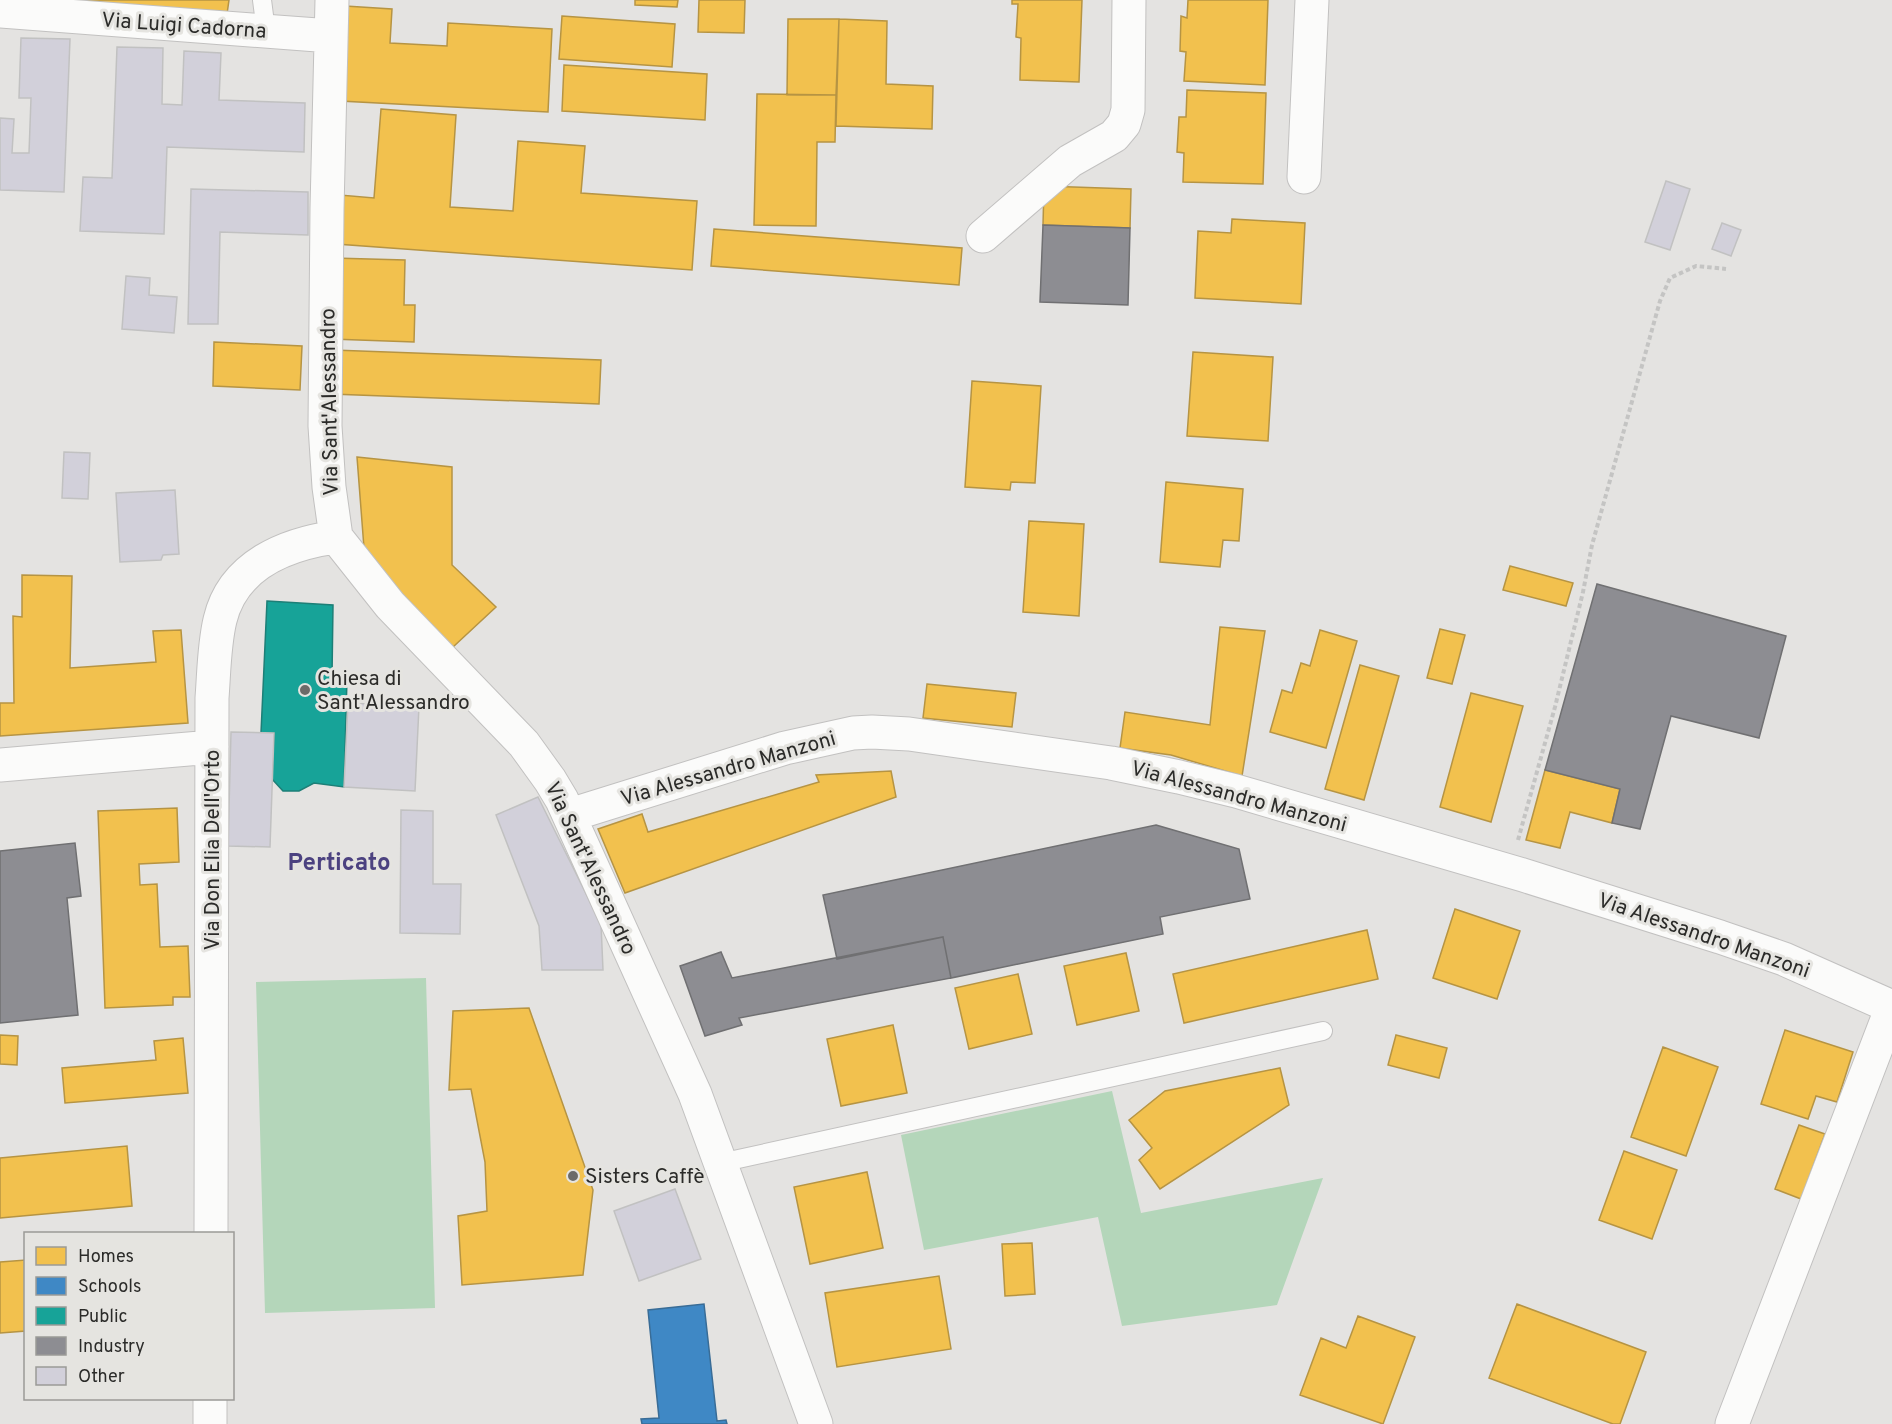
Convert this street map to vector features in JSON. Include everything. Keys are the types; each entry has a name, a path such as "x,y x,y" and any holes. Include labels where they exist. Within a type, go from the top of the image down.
{"street":[{"name":"Via Sant'Alessandro","path":"332,0 325,426 329,487 336,537 383,597 524,744 550,780 570,815 695,1094 816,1424"},
{"path":"983,236 1062,167 1108,140 1124,124 1128,110 1129,0"},
{"path":"1304,177 1312,0"},
{"name":"Via Luigi Cadorna","path":"0,11 264,16 331,36"},
{"name":"Via Don Elia Dell'Orto","path":"211,1232 212,698 220,620 232,590 242,578 282,550 336,537"},
{"name":"Via Alessandro Manzoni","path":"570,815 793,745 834,736 873,732 920,736 1111,763 1236,791 1510,872 1784,959 1892,1007"},
{"path":"0,765 212,747"},
{"path":"1732,1424 1892,1007"},
{"path":"210,1400 210,1424"}],"lane":[{"path":"720,1162 1323,1030"}],"path":[{"path":"1510,872 1555,707 1592,545 1660,301 1670,279 1696,266 1726,269"}],"green space":[{"path":"426,978 435,1308 265,1313 256,982"},
{"path":"1112,1091 1141,1213 1323,1178 1277,1305 1122,1326 1098,1217 924,1250 901,1135"}],"building: Homes":[{"path":"72,0 229,0 227,14"},
{"path":"635,0 678,0 677,7 635,5"},
{"path":"699,0 745,0 744,33 698,32"},
{"path":"1012,0 1082,0 1079,82 1020,80 1021,38 1016,37 1018,4 1012,4"},
{"path":"1188,0 1268,0 1265,85 1184,81 1186,52 1180,51 1181,16 1187,18"},
{"path":"345,6 392,9 390,43 447,46 448,23 552,29 548,112 340,101"},
{"path":"562,16 675,24 672,67 559,59"},
{"path":"788,19 839,19 836,95 787,95"},
{"path":"839,19 887,21 886,84 933,86 932,129 836,126"},
{"path":"564,65 707,74 705,120 562,111"},
{"path":"1187,90 1266,93 1263,184 1183,182 1184,153 1177,152 1179,117 1186,117"},
{"path":"757,94 836,95 835,142 817,142 816,226 754,225"},
{"path":"381,109 456,115 450,207 513,211 518,141 585,146 581,193 697,201 692,270 336,244 340,195 374,198"},
{"path":"1044,186 1131,189 1130,228 1043,225"},
{"path":"1232,219 1305,223 1301,304 1195,298 1198,231 1231,233"},
{"path":"714,229 962,248 959,285 711,266"},
{"path":"333,258 405,260 404,305 415,305 414,342 331,339"},
{"path":"214,342 302,346 300,390 213,386"},
{"path":"333,350 601,360 599,404 331,394"},
{"path":"1193,352 1273,357 1268,441 1187,436"},
{"path":"972,381 1041,386 1035,483 1011,482 1010,490 965,487"},
{"path":"357,457 452,467 452,565 496,607 453,647 385,580 364,548"},
{"path":"1166,482 1243,489 1239,541 1223,540 1220,567 1160,562"},
{"path":"1029,521 1084,524 1079,616 1023,612"},
{"path":"1510,566 1573,583 1566,606 1503,590"},
{"path":"22,575 72,576 70,668 156,662 153,631 181,630 188,723 0,736 0,703 14,703 13,616 22,617"},
{"path":"1220,627 1265,631 1242,776 1171,755 1120,748 1125,712 1210,725"},
{"path":"1440,629 1465,635 1452,684 1427,678"},
{"path":"1320,630 1357,641 1326,748 1270,732 1282,690 1292,693 1301,663 1310,666"},
{"path":"1360,665 1399,676 1364,800 1325,789"},
{"path":"927,684 1016,693 1012,727 923,718"},
{"path":"1471,693 1523,706 1491,822 1440,807"},
{"path":"1545,770 1620,789 1612,823 1570,812 1560,848 1526,840"},
{"path":"891,771 896,797 625,893 598,829 642,814 648,832 819,782 816,775"},
{"path":"177,808 179,862 139,864 140,885 157,884 160,947 188,946 190,997 173,997 173,1005 105,1008 98,811"},
{"path":"1455,909 1520,931 1497,999 1433,978"},
{"path":"1367,930 1378,979 1184,1023 1173,974"},
{"path":"1126,953 1139,1011 1077,1025 1064,966"},
{"path":"1018,974 1032,1034 969,1049 955,988"},
{"path":"529,1008 593,1190 583,1275 462,1285 458,1216 487,1211 485,1162 471,1089 449,1090 453,1011"},
{"path":"893,1025 907,1093 841,1106 827,1039"},
{"path":"1785,1030 1853,1052 1837,1102 1816,1096 1808,1119 1761,1104"},
{"path":"0,1035 18,1036 17,1065 0,1064"},
{"path":"1396,1035 1447,1048 1439,1078 1388,1065"},
{"path":"183,1038 188,1093 65,1103 62,1068 156,1060 154,1041"},
{"path":"1663,1047 1718,1067 1686,1156 1631,1137"},
{"path":"1280,1068 1289,1105 1160,1189 1139,1160 1152,1148 1129,1120 1165,1091"},
{"path":"1799,1125 1825,1134 1801,1199 1775,1189"},
{"path":"127,1146 132,1206 0,1218 0,1158"},
{"path":"1624,1151 1677,1170 1652,1239 1599,1220"},
{"path":"867,1172 883,1248 810,1264 794,1187"},
{"path":"1032,1243 1035,1294 1005,1296 1002,1244"},
{"path":"24,1260 24,1331 0,1333 0,1262"},
{"path":"939,1276 951,1349 837,1367 825,1293"},
{"path":"1517,1304 1646,1352 1620,1424 1613,1424 1489,1378"},
{"path":"1358,1316 1415,1337 1383,1424 1300,1395 1321,1338 1346,1348"}],"building: Schools":[{"path":"704,1304 717,1421 726,1420 727,1424 642,1424 641,1419 659,1418 648,1310"}],"building: Public":[{"name":"Chiesa di Sant'Alessandro","path":"267,601 333,605 332,677 347,678 344,787 314,783 299,791 283,791 272,779 274,733 261,733"}],"building: Industry":[{"path":"1043,225 1130,228 1128,305 1040,302"},
{"path":"1597,584 1786,636 1759,738 1671,716 1640,829 1612,823 1620,789 1545,770"},
{"path":"1156,825 1239,849 1250,899 1160,917 1163,934 951,978 943,937 837,959 823,895"},
{"path":"75,843 81,896 67,898 78,1015 0,1023 0,851"},
{"path":"943,937 951,978 739,1018 742,1025 705,1036 680,966 721,952 732,978"}],"building: Other":[{"path":"21,38 70,39 64,192 0,190 0,118 14,119 12,153 29,153 31,98 19,98"},
{"path":"117,47 163,48 162,104 182,105 184,51 221,53 219,100 305,103 304,152 167,147 164,234 80,231 83,177 112,178"},
{"path":"1666,181 1690,189 1670,250 1645,242"},
{"path":"191,189 308,192 308,235 220,232 218,324 188,324"},
{"path":"1722,223 1741,230 1731,256 1712,249"},
{"path":"126,276 150,278 149,295 177,297 174,333 122,329"},
{"path":"64,452 90,453 88,499 62,498"},
{"path":"175,490 179,554 163,555 161,560 120,562 116,493"},
{"path":"348,703 419,706 415,791 344,787"},
{"path":"231,732 274,733 270,847 228,846"},
{"path":"538,797 601,924 603,970 542,970 539,926 496,815"},
{"path":"401,810 433,811 433,884 461,884 460,934 400,933"},
{"path":"675,1189 701,1259 639,1281 614,1211"}],"place":[{"name":"Chiesa di Sant'Alessandro","path":"305,690"},
{"name":"Sisters Caffè","path":"573,1176"}],"district":[{"name":"Perticato","path":"339,862"}]}
